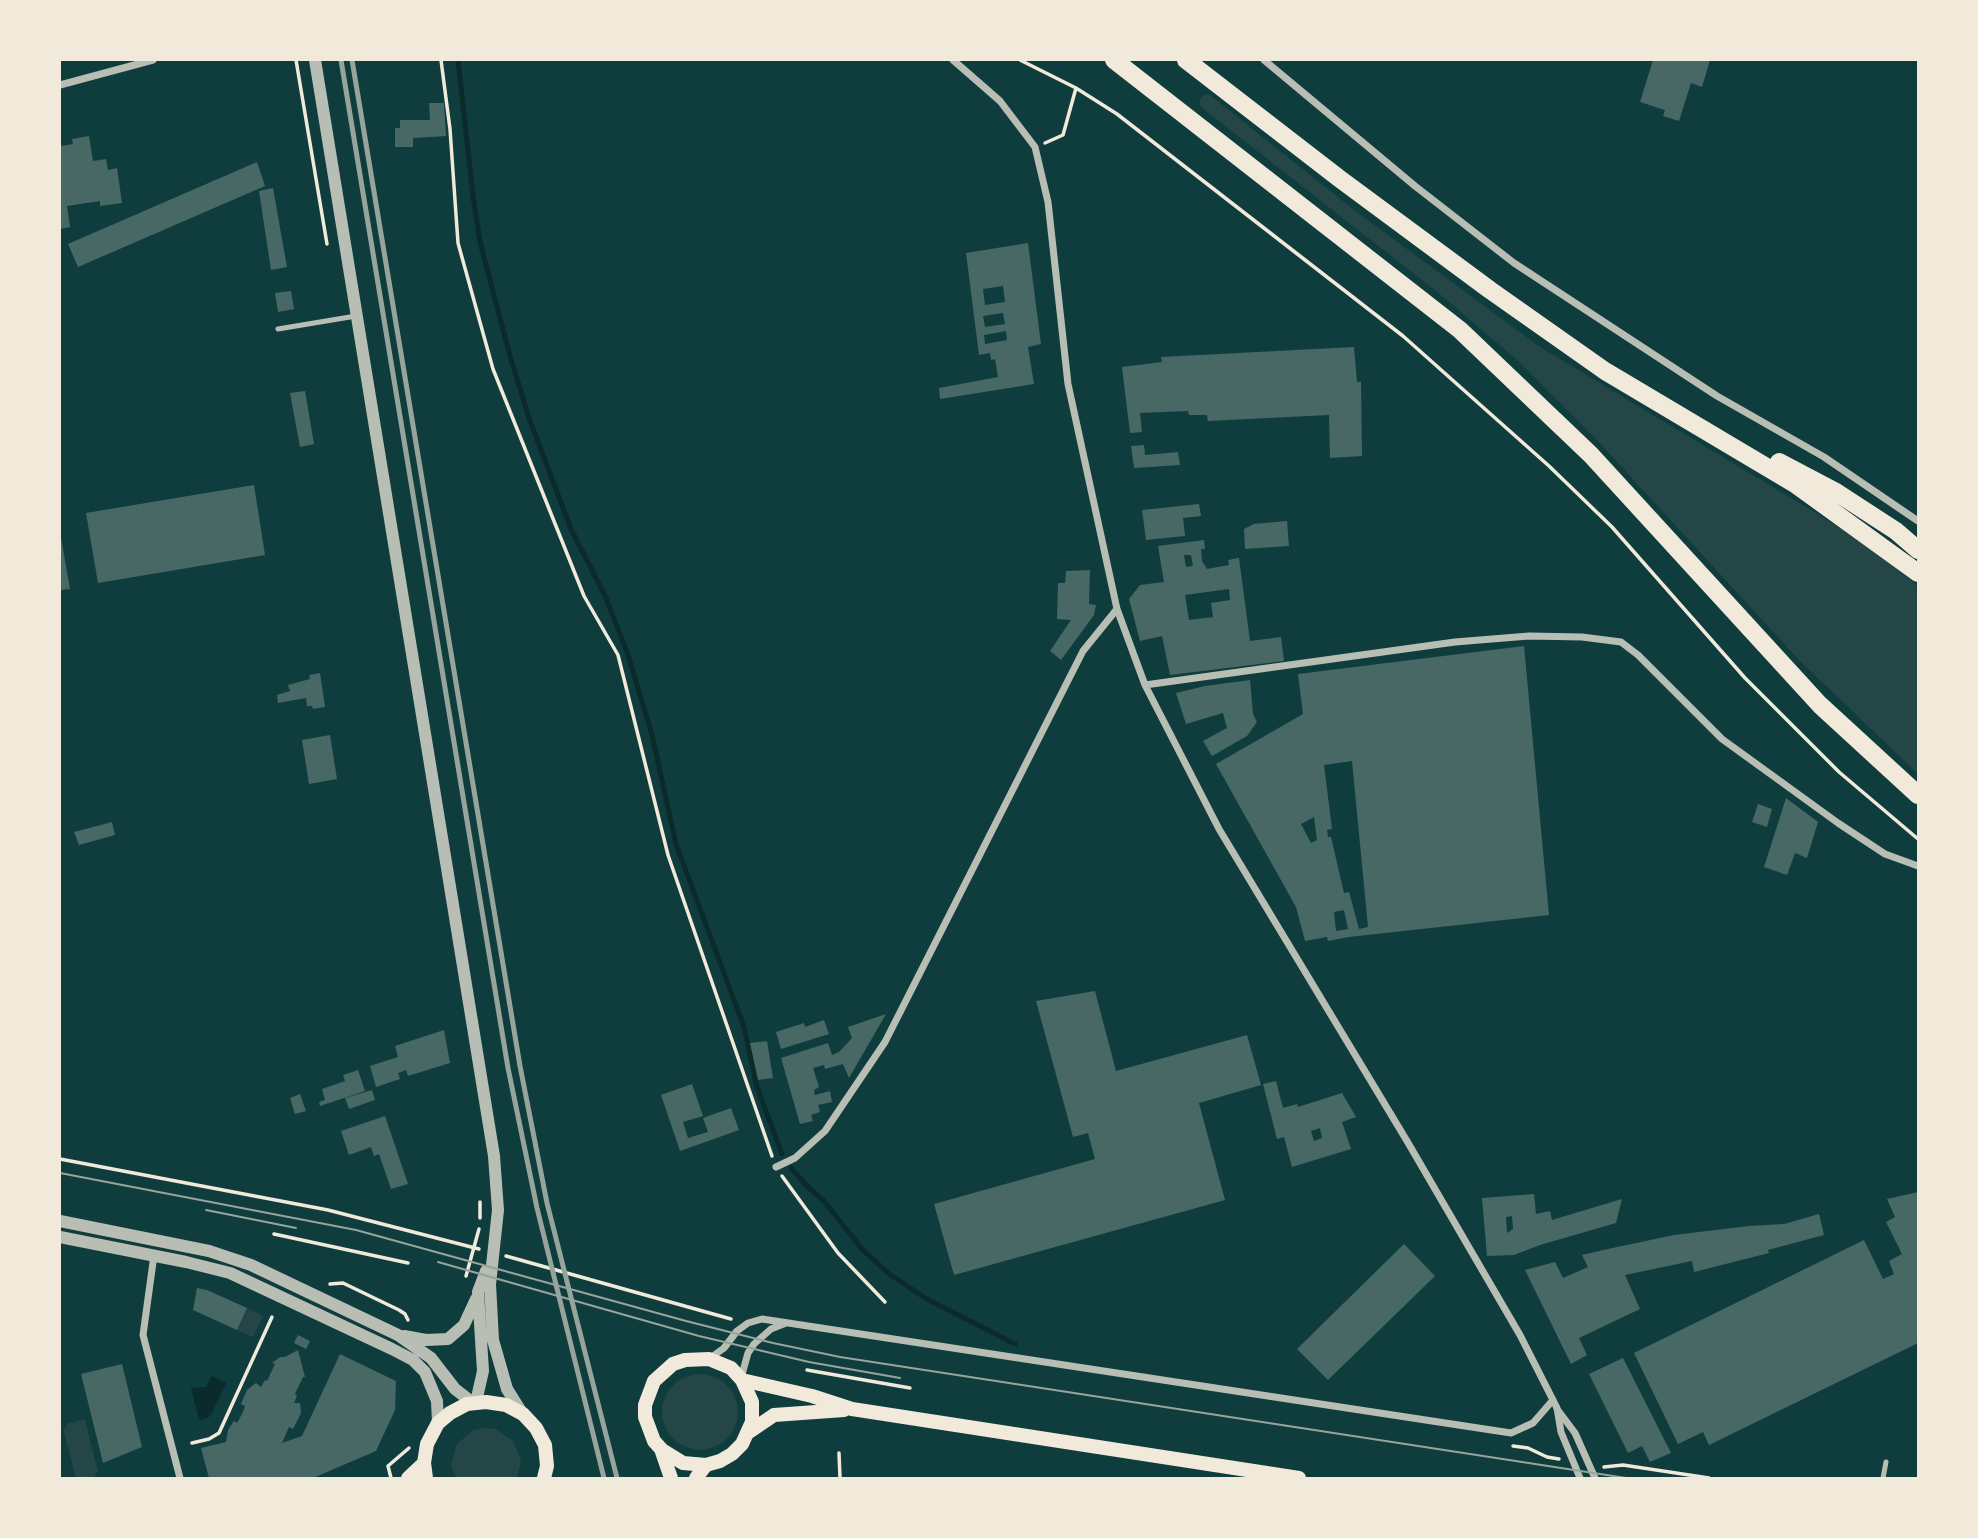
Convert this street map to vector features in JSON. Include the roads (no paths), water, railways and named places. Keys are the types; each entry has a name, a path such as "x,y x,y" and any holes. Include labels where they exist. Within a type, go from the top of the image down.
{"highway":[{"path":"1114,60 1460,330 1591,455 1820,705 1919,795"},
{"path":"1186,60 1372,203 1605,371 1795,484 1919,573"},
{"path":"1605,371 1836,492 1919,549"}],"main road":[{"path":"695,1358 709,1359 731,1368 742,1379 752,1402 752,1422 742,1444 732,1454 706,1465 683,1463 662,1450 654,1441 645,1417 645,1405 654,1381 673,1364 695,1358"},
{"path":"742,1379 852,1409 1299,1479"},
{"path":"426,1479 424,1463 427,1444 438,1423 450,1413 474,1403 506,1405 523,1414 536,1428 545,1445 547,1466 544,1479"},
{"path":"749,1432 774,1415 852,1409"},
{"path":"662,1450 671,1479"},
{"path":"408,1479 424,1463"},
{"path":"696,1479 706,1465"}],"street":[{"path":"60,85 153,60"},
{"path":"60,1221 198,1248 230,1257 426,1340 448,1339 464,1325 491,1250 498,1210 494,1156 315,60"},
{"path":"953,60 1000,101 1035,147 1048,202 1068,384 1117,609 1145,685 1219,830 1407,1141 1520,1335 1555,1404 1575,1433 1595,1479"},
{"path":"1264,60 1415,186 1514,263 1717,396 1824,457 1919,521"},
{"path":"776,1167 795,1158 825,1130 885,1042 1083,650 1117,609"},
{"path":"1145,685 1455,642 1529,636 1582,636 1621,642 1638,654 1722,739 1885,854 1919,866"},
{"path":"60,1237 207,1266 241,1278 413,1360 425,1372 435,1390 438,1423"},
{"path":"491,1250 489,1301 493,1340 507,1389 523,1414"},
{"path":"154,1255 143,1335 180,1479"},
{"path":"400,1330 431,1358 455,1389 474,1403 483,1371 478,1292"},
{"path":"709,1359 724,1348 737,1331 748,1323 762,1319 1511,1433 1533,1423 1555,1404"},
{"path":"742,1379 745,1361 754,1344 771,1329 790,1322"},
{"path":"1555,1404 1561,1432 1580,1479"}],"lane":[{"path":"278,329 356,316"},
{"path":"1883,1479 1886,1462"}],"waterway":[{"path":"458,60 480,242 510,356 529,418 571,529 606,598 628,655 652,735 676,844 744,1027 757,1087 782,1154"},
{"path":"791,1168 824,1201 862,1249 888,1273 925,1298 1015,1344"}],"tram line":[{"path":"60,1173 356,1230 686,1321 840,1357 1626,1478"},
{"path":"206,1210 296,1228"},
{"path":"438,1262 699,1336 809,1362 900,1378"}],"railway":[{"path":"341,60 508,1068 537,1208 604,1478"},
{"path":"352,60 520,1066 547,1203 617,1478"}]}
